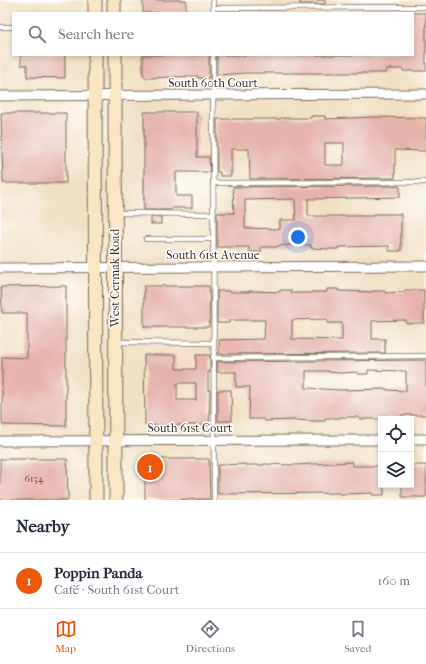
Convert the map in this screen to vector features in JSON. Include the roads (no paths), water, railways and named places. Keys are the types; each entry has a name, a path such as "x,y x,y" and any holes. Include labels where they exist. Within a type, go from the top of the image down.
{"main road":[{"path":"95,0 95,12"},
{"path":"114,0 114,12"},
{"name":"West Cermak Road","path":"95,56 96,500"},
{"name":"West Cermak Road","path":"115,56 116,500"}],"street":[{"name":"South 60th Court","path":"0,96 426,94"},
{"name":"South 61st Avenue","path":"0,268 426,266"},
{"path":"414,439 426,439"},
{"name":"South 61st Court","path":"0,441 378,440"}],"lane":[{"path":"213,0 213,10 426,7"},
{"path":"0,27 12,27"},
{"path":"213,56 214,500"},
{"path":"213,183 426,182"},
{"path":"115,214 213,214"},
{"path":"146,239 213,239"},
{"path":"115,342 213,343"},
{"path":"214,358 426,356"}],"place":[{"name":"Poppin Panda","path":"150,467"}]}
